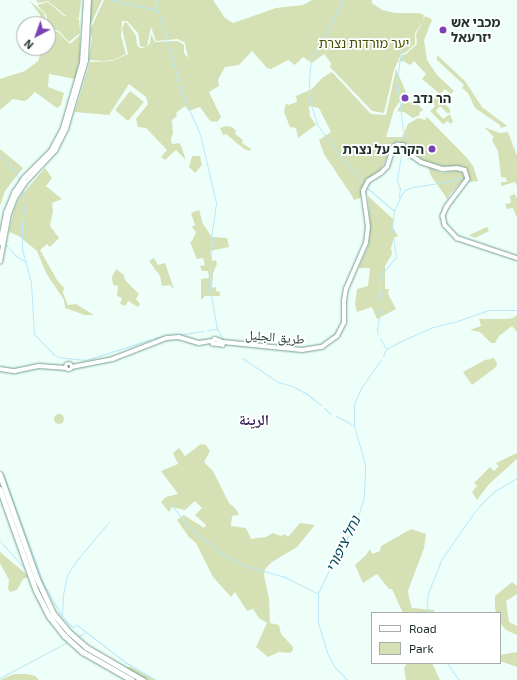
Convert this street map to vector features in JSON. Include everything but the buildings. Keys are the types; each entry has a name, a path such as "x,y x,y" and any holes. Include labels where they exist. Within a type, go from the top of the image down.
{"highway":[{"path":"0,474 37,578 54,614 69,632 86,647 143,680"},
{"path":"0,489 36,590 50,617 70,641 83,652 132,680"}],"main road":[{"path":"0,244 7,210 14,193 22,181 51,151 63,128 82,60 86,0"},
{"path":"0,262 9,214 15,198 25,183 55,150 67,125 86,58 89,0"},
{"name":"طريق الجليل","path":"0,369 15,371 39,366 66,368 69,365 72,367 113,360 167,338 179,337 186,338 200,344 212,342 222,346 224,343 230,343 294,350 306,350 326,345 339,333 344,323 344,301 346,288 366,243 368,227 363,191 368,181 381,173 387,167 393,148 397,144 403,145 411,155 421,162 443,169 457,168 465,170 468,179 447,207 443,216 445,225 457,238 517,258"}],"green space":[{"path":"29,0 44,13 45,16 40,15"},
{"path":"36,0 81,0 79,18 76,18 79,19 80,33 69,42 56,30 56,16 46,16 37,5 48,2 64,16 66,16 48,1 38,3"},
{"path":"91,0 102,0 89,28 89,14"},
{"name":"יער מורדות נצרת","path":"104,0 213,0 225,18 233,23 276,8 303,5 312,0 372,0 372,3 382,10 396,13 419,13 424,15 423,21 425,16 432,20 424,40 427,60 437,75 454,91 451,94 445,89 440,94 422,79 426,74 414,61 410,65 403,61 398,63 402,55 406,54 417,44 416,34 423,22 415,33 415,44 405,53 401,54 394,70 384,113 372,111 330,67 331,63 324,54 312,63 303,57 295,65 288,60 271,69 267,68 252,51 239,65 225,67 218,80 219,86 209,92 221,117 217,122 210,121 200,107 189,111 185,106 176,113 177,116 172,120 172,144 180,143 186,160 176,150 165,160 161,157 167,150 146,128 138,127 136,119 148,104 146,97 129,84 109,115 75,112 90,62 112,61 128,54 122,29 125,22 136,36 137,45 140,48 146,48 140,46 138,33 127,21 122,21 121,36 126,54 113,60 89,60 92,38 90,30","holes":["151,27 156,41 178,39 185,43 188,58 184,53 184,45 178,41 155,42 151,34 150,43 147,47"]},
{"path":"56,31 70,44 80,35 80,58 75,79 49,74 48,87 64,93 61,105 57,108 35,92 24,101 13,99 0,110 0,79 25,71 38,61 40,56 56,56"},
{"path":"437,55 465,81 482,107 507,126 501,128 500,125 475,108 468,93 462,88 464,85 437,60"},
{"path":"396,69 406,92 394,110 386,137 402,137 408,124 418,118 425,120 427,117 467,158 473,166 478,181 469,182 469,174 467,169 462,166 440,166 425,161 416,156 404,143 398,141 393,145 380,171 368,179 364,184 360,198 354,200 324,154 319,140 331,132 319,108 309,106 310,116 316,125 298,138 296,128 290,127 284,112 286,103 288,105 297,102 296,96 312,89 322,78 332,72 371,114 386,115"},
{"path":"130,91 144,102 128,121 115,110"},
{"path":"436,95 450,109 450,113 447,113 440,106 436,111 443,119 450,114 453,122 450,124 448,121 443,124 430,111 435,106 431,101"},
{"path":"405,98 410,103 414,100 423,110 419,113 420,115 413,118 404,112 397,111"},
{"path":"226,126 232,127 236,131 235,134 243,140 242,143 251,149 250,151 244,149 226,134 223,135 220,128"},
{"path":"484,127 500,133 508,132 517,156 517,186 515,182 501,186 501,182 507,182 506,178 501,177 498,151 492,140 494,137"},
{"path":"0,149 23,168 5,191 0,206"},
{"path":"192,156 200,156 202,165 195,173 189,167"},
{"path":"428,167 441,173 461,172 465,178 449,195 448,200 431,176"},
{"path":"45,168 52,178 46,186 62,199 52,203 53,211 50,226 59,238 50,247 47,244 40,250 57,280 64,288 63,293 68,305 76,304 94,315 85,315 65,308 64,300 46,273 37,251 19,236 9,232 14,210 20,197"},
{"path":"515,194 517,199 517,218 513,208 507,209 505,204 511,203 510,196"},
{"path":"368,196 393,219 393,228 398,236 394,238 391,248 392,254 385,266 385,289 389,289 388,294 396,309 377,319 372,307 357,312 355,304 357,289 368,286 370,268 359,268 369,244 370,224"},
{"path":"199,210 203,224 212,237 227,238 229,247 210,251 212,261 216,260 217,264 213,273 212,288 216,287 216,291 220,292 220,296 205,296 201,300 201,279 209,278 208,271 202,271 200,266 205,265 203,258 197,259 190,242 192,241 196,232 192,227 195,225 191,213"},
{"path":"487,227 489,231 475,238 469,235"},
{"path":"154,258 158,265 165,263 174,289 169,285 162,286 160,276 149,261"},
{"path":"116,269 124,275 125,280 139,294 136,299 140,304 138,307 128,301 125,306 120,304 122,298 117,296 118,286 113,285 112,277"},
{"path":"517,315 517,332 512,326 499,336 495,343 491,343 480,332 470,330 481,326 479,319 505,319 513,318"},
{"path":"494,358 497,363 496,367 472,385 463,372 485,360"},
{"path":"59,414 64,419 59,424 54,419"},
{"path":"201,444 206,445 210,451 204,462 213,471 229,503 236,509 239,515 232,516 231,526 246,528 251,539 266,537 273,533 281,536 285,534 288,537 300,523 315,525 297,547 272,562 265,569 264,576 269,598 270,623 279,625 281,634 293,647 293,650 290,653 279,652 268,657 256,647 267,623 259,618 253,609 247,611 235,592 231,597 213,577 196,543 189,537 177,520 184,515 204,528 206,525 195,515 202,508 195,501 185,510 172,507 169,512 161,502 166,497 178,494 161,471 178,464 173,453 179,448 185,456"},
{"path":"517,453 517,459 489,484 477,500 472,492 477,486 474,483 490,467 494,471 499,466 496,463"},
{"path":"411,529 426,534 424,548 408,591 412,608 435,610 433,612 403,612 392,589 389,589 377,574 363,583 355,565 370,549 372,554 380,551 381,546"},
{"path":"0,552 28,577 23,579 17,590 10,592 8,589 9,580 0,563"},
{"path":"512,582 517,586 517,594 506,601 509,622 517,626 517,635 506,630 501,624 501,612 496,612 495,596"},
{"path":"517,652 517,667 501,661 501,655"},
{"path":"406,664 432,664 440,680 406,680 404,668"},
{"path":"121,667 131,667 155,680 144,680"},
{"path":"14,674 27,674 35,676 39,680 0,680"}],"waterway":[{"path":"111,0 157,10"},
{"path":"156,0 155,3 165,31 181,91 200,134 216,203 212,232 210,289 217,329 224,341"},
{"path":"343,0 311,61 309,79 310,102 318,126 344,161 364,183"},
{"path":"401,49 397,80 403,131"},
{"path":"403,143 404,135"},
{"path":"399,197 400,189 397,180 402,148"},
{"path":"0,155 15,171 20,181"},
{"path":"378,334 377,330 381,304 379,284 380,276 396,257 392,229 394,211 401,195 405,190 413,187 452,181 461,177"},
{"path":"367,188 394,211"},
{"path":"22,190 24,210 22,224 22,249 31,282 34,334 53,354 58,357 86,360 152,339"},
{"path":"4,243 16,256 26,262"},
{"path":"454,322 489,310 517,310"},
{"path":"383,356 386,349 399,342 430,328 452,322"},
{"path":"207,330 217,329"},
{"path":"154,338 204,331"},
{"path":"380,338 386,349"},
{"path":"242,358 278,382 292,386"},
{"name":"נחל ציפורי","path":"347,680 334,666 327,652 318,622 318,593 332,564 355,525 364,497 365,464 354,426 354,404 361,388 381,359"},
{"path":"294,387 307,394 321,405"},
{"path":"324,408 331,414"},
{"path":"336,416 353,425"},
{"path":"3,474 43,583 62,616 72,627 77,625 125,662 156,680"},
{"path":"428,612 428,593 441,560 473,514 484,501 495,491 517,478"},
{"path":"170,503 189,527 222,554 240,564 285,577 317,593"},
{"path":"62,615 63,595 67,575 76,561 108,523"},
{"path":"0,541 24,568"},
{"path":"77,637 86,632"},
{"path":"0,678 67,642"},
{"path":"448,664 459,680"}],"place":[{"name":"מכבי אש יזרעאל","path":"443,30"},
{"name":"הר נדב","path":"405,98"},
{"name":"הקרב על נצרת","path":"432,149"}],"district":[{"name":"الرينة","path":"254,420"}]}
